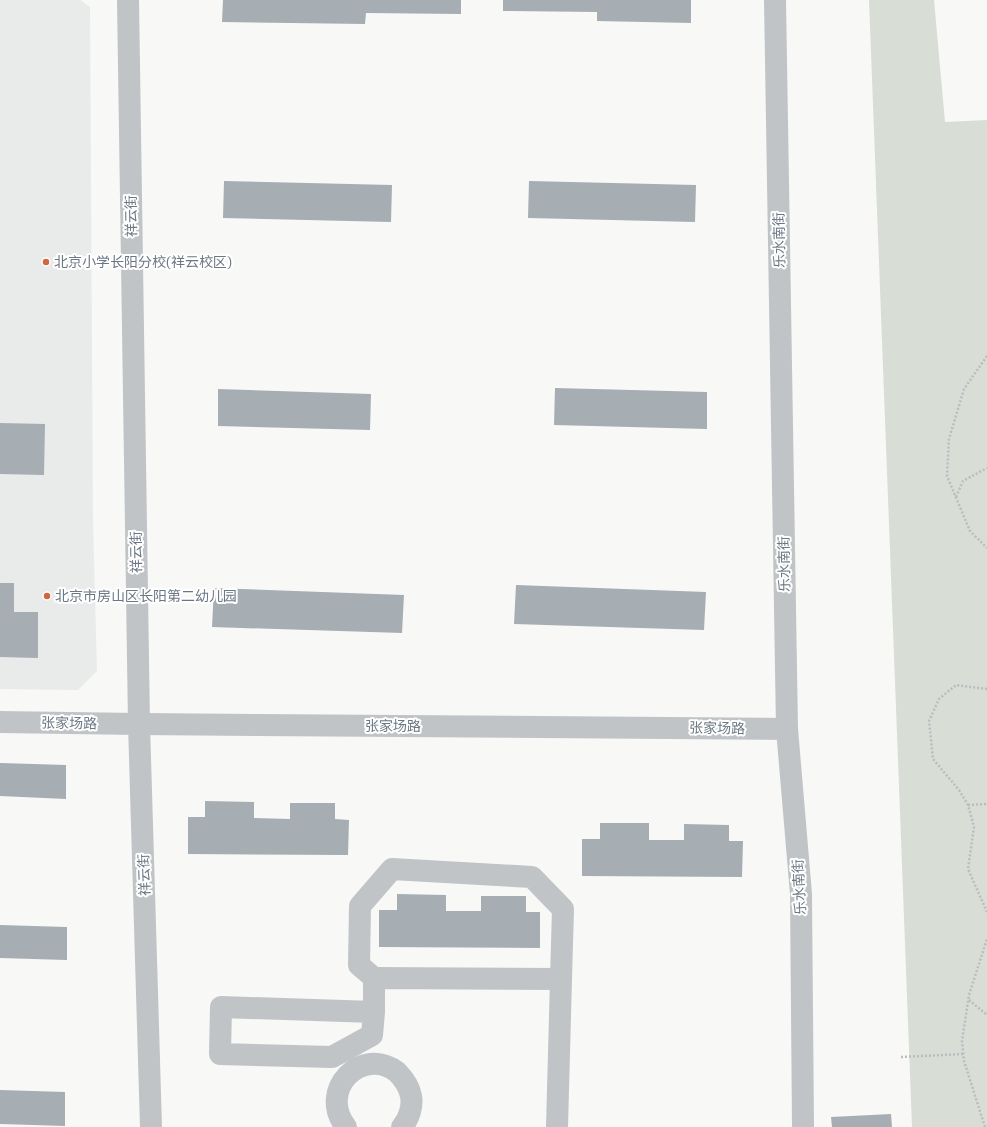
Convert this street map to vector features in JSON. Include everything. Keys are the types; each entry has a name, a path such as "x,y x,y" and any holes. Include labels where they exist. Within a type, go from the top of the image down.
{"street":[{"name":"祥云街","path":"128,0 139,724 151,1127"},
{"name":"乐水南街","path":"775,0 786,729 801,894 803,1127"},
{"name":"张家场路","path":"0,722 786,729"},
{"path":"557,1127 563,909 532,877 392,869 360,906 359,964 374,978 561,979"},
{"path":"374,978 374,1012 372,1035 332,1058 220,1054 221,1007 374,1012"},
{"path":"355,1045 366,1065"},
{"path":"346,1127 341,1121 337,1110 336,1099 339,1087 345,1077 354,1070 366,1065 379,1064 392,1069 402,1077 409,1088 412,1101 410,1114 402,1127"}],"path":[{"path":"987,356 964,389 949,439 947,476 970,531 987,548"},
{"path":"956,498 963,481 987,468"},
{"path":"987,689 956,685 939,699 929,721 933,759 959,790 968,804 974,827 968,869 987,912"},
{"path":"968,804 987,804"},
{"path":"985,1127 964,1061 962,1041 969,1000 987,939"},
{"path":"969,1000 987,1015"},
{"path":"901,1057 963,1054"}],"shaded area":[{"name":"北京小学长阳分校(祥云校区)","path":"0,0 80,0 90,7 93,520 97,671 78,690 0,689"},
{"path":"869,0 934,0 945,122 987,120 987,1127 912,1127"}],"building":[{"path":"223,0 461,0 461,14 366,13 365,24 222,22"},
{"path":"503,0 691,0 691,23 597,21 597,12 503,11"},
{"path":"224,181 392,185 391,222 223,218"},
{"path":"529,181 696,185 695,222 528,218"},
{"path":"555,388 707,392 707,429 554,425"},
{"path":"218,389 371,394 370,430 218,426"},
{"path":"0,423 45,424 44,475 0,474"},
{"path":"0,583 14,583 14,612 38,612 38,658 0,657"},
{"path":"516,585 706,592 704,630 514,624"},
{"path":"214,588 404,595 402,633 212,627"},
{"path":"0,763 66,765 66,799 0,796"},
{"path":"205,801 254,802 254,818 290,819 290,803 335,803 335,819 349,820 348,855 188,854 188,817 205,817"},
{"path":"600,823 649,823 649,840 684,840 684,824 729,825 729,841 743,841 742,877 582,876 582,839 600,839"},
{"path":"397,894 446,895 446,911 481,911 481,896 526,896 526,912 540,912 540,948 379,947 379,910 397,910"},
{"path":"0,925 67,927 67,960 0,958"},
{"path":"0,1090 65,1092 65,1126 0,1124"},
{"path":"891,1114 892,1127 832,1127 831,1117"}],"place":[{"name":"北京小学长阳分校(祥云校区)","path":"46,262"},
{"name":"北京市房山区长阳第二幼儿园","path":"47,596"}]}
